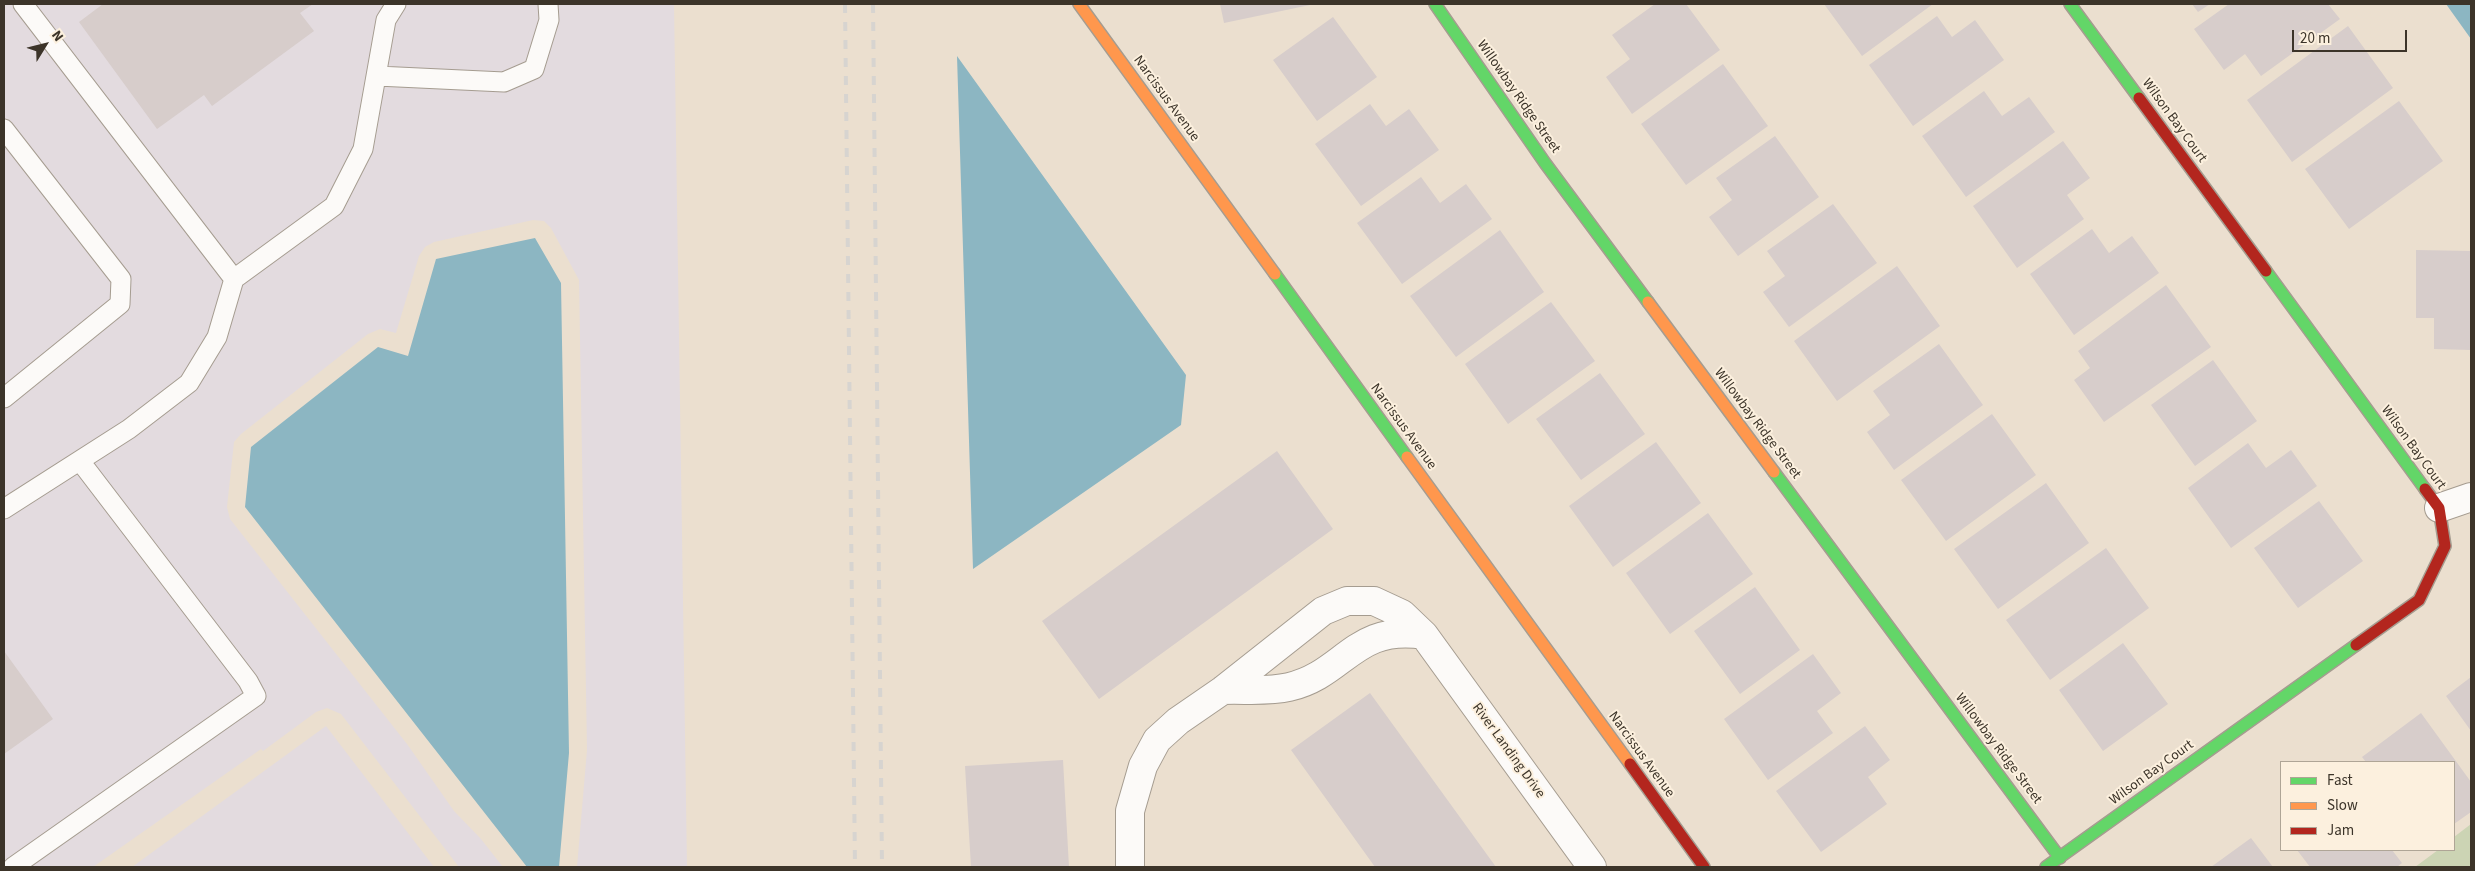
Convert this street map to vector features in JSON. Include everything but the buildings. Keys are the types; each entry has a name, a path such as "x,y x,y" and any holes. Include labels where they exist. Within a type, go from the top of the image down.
{"street":[{"name":"Narcissus Avenue","path":"1079,4 1704,867"},
{"name":"Willowbay Ridge Street","path":"1435,4 1545,163 2060,858"},
{"name":"Wilson Bay Court","path":"2046,867 2419,600 2445,546 2439,508 2070,4"},
{"path":"2439,508 2471,497"},
{"name":"River Landing Drive","path":"1130,867 1130,811 1143,766 1158,740 1178,721 1223,690 1323,611 1347,601 1374,601 1402,614 1424,635 1592,867"},
{"path":"1223,690 1288,687 1317,676 1360,645 1387,634 1404,632 1424,635"}],"lane":[{"path":"23,4 234,280"},
{"path":"4,509 129,429 189,383 217,337 234,280 334,206 363,149 386,20 396,4"},
{"path":"376,76 504,82 534,69 549,20 548,4"},
{"path":"4,129 121,279 120,304 4,398"},
{"path":"12,867 256,696 248,681 80,460"}],"shaded area":[{"path":"4,4 674,4 687,867 577,867 587,750 579,280 551,228 544,221 533,220 434,242 425,247 419,256 396,333 380,329 368,334 241,434 234,442 227,507 230,519 407,744 454,811 481,839 503,867 459,867 341,714 327,708 316,712 263,751 261,749 93,867 4,867"},
{"path":"326,726 434,867 132,867"}],"green space":[{"path":"2471,824 2471,867 2415,867 2437,851 2455,851 2455,836"}],"water":[{"path":"2446,4 2471,4 2471,39"},
{"path":"957,56 1186,375 1181,425 973,569"},
{"path":"535,238 561,283 569,753 559,867 527,867 245,507 251,447 378,347 408,356 436,259"}],"railway":[{"path":"845,4 855,867"},
{"path":"873,4 882,867"}],"traffic: fast":[{"path":"1435,4 1545,163 1648,302"},
{"path":"2070,4 2139,98"},
{"path":"2266,271 2425,489"},
{"path":"1275,274 1407,457"},
{"path":"1774,472 2060,858"},
{"path":"2046,867 2356,645"}],"traffic: slow":[{"path":"1079,4 1275,274"},
{"path":"1648,302 1774,472"},
{"path":"1407,457 1630,764"}],"traffic: jam":[{"path":"2139,98 2266,271"},
{"path":"2356,645 2419,600 2445,546 2439,508 2425,489"},
{"path":"1630,764 1704,867"}]}
